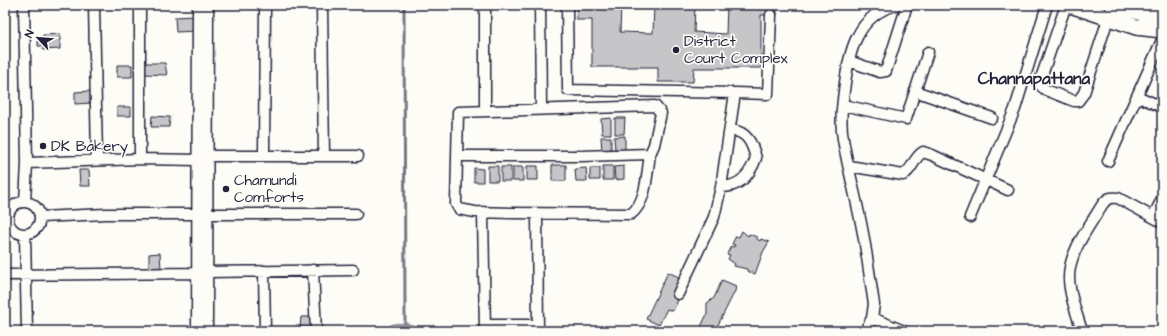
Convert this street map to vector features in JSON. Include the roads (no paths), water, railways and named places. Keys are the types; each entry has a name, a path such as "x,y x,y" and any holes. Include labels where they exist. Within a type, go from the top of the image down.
{"highway":[{"path":"1070,5 1110,12 1162,15"},
{"path":"1110,12 1136,27 1162,30"}],"street":[{"path":"24,5 27,163 25,202"},
{"path":"94,5 97,160"},
{"path":"140,5 140,159"},
{"path":"198,5 198,160 202,214 202,272 198,331"},
{"path":"202,214 208,156 208,5"},
{"path":"264,155 265,5"},
{"path":"322,5 324,156"},
{"path":"485,5 485,111"},
{"path":"540,5 541,109"},
{"path":"567,5 568,90 768,94 771,15"},
{"path":"865,331 874,311 860,214 842,139 843,105 849,61 854,41 860,30 872,16 897,5"},
{"path":"849,61 880,72 886,71 907,5"},
{"path":"970,218 1015,109 1047,5"},
{"path":"1066,5 1040,81 1041,86 1046,90 1074,101 1078,101 1084,93 1110,12"},
{"path":"1108,161 1137,96 1160,51 1162,40"},
{"path":"843,105 906,119 928,52"},
{"path":"915,91 992,118"},
{"path":"678,294 714,217 735,94"},
{"path":"1137,96 1162,107"},
{"path":"655,106 661,113 654,145 650,154 646,183 638,209 631,214 537,214 483,212 459,209 456,204 458,112 485,111 655,106"},
{"path":"720,187 729,187 740,181 752,171 756,158 748,137 737,130 730,130"},
{"path":"849,166 903,175 908,173 917,156 922,152 932,155 1008,190"},
{"path":"457,156 580,156 650,154"},
{"path":"208,156 358,156"},
{"path":"27,163 140,159 198,160"},
{"path":"1082,331 1071,290 1070,266 1073,256 1102,205 1111,197 1118,198 1157,220 1162,200"},
{"path":"25,202 34,206 40,218 37,227 30,233 25,234 12,230 6,217 16,204 25,202"},
{"path":"483,212 485,328 538,328 537,214"},
{"path":"40,218 106,214 356,214"},
{"path":"25,234 27,331"},
{"path":"313,270 316,331"},
{"path":"5,275 353,270"},
{"path":"264,271 265,331"},
{"path":"202,272 207,331"},
{"path":"872,318 904,331"}],"waterway":[{"path":"404,5 405,323"}],"tunnel":[{"path":"771,5 771,15"}],"place":[{"name":"District Court Complex","path":"676,50"},
{"name":"DK Bakery","path":"43,146"},
{"name":"Chamundi Comforts","path":"226,189"}],"district":[{"name":"Channapattana","path":"1034,79"}]}
